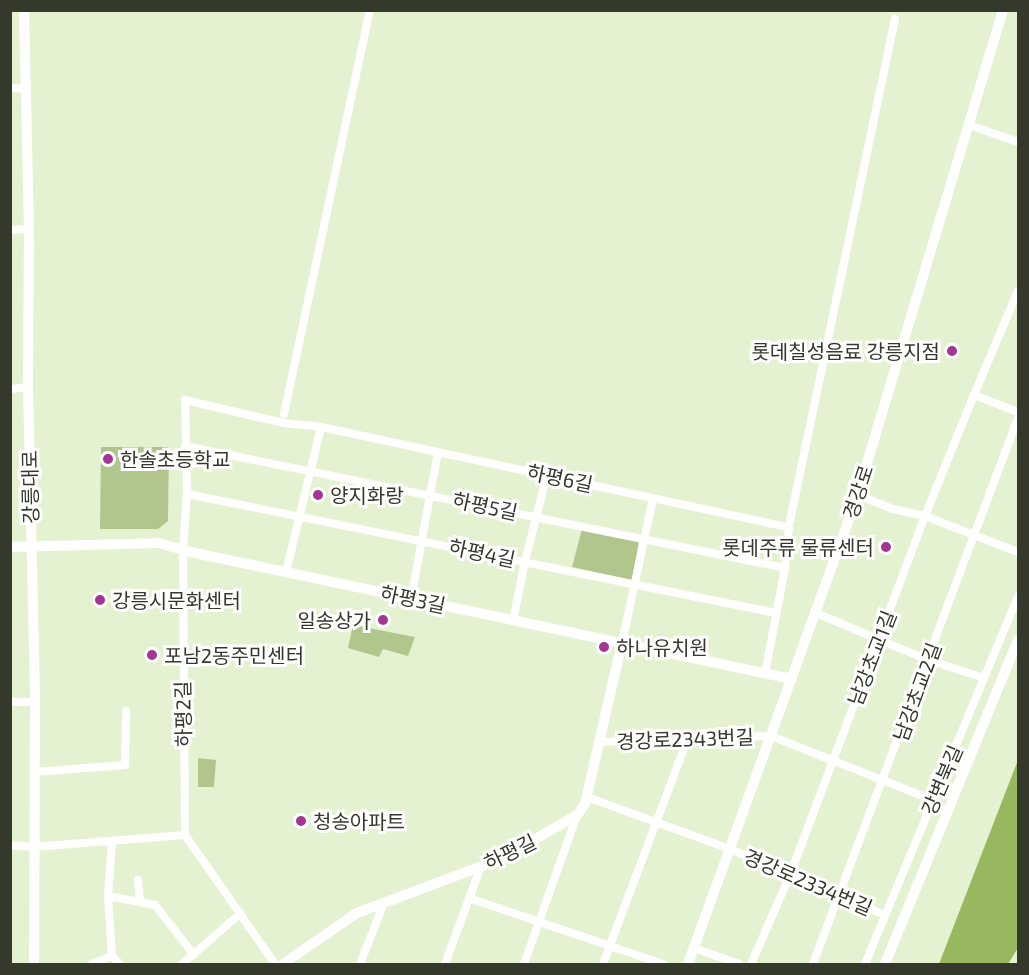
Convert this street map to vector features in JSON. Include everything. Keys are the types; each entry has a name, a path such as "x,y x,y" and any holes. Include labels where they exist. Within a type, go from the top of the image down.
{"street":[{"name":"강릉대로","path":"24,10 24,89 29,229 28,387 35,702 34,964"},
{"path":"284,414 370,10"},
{"name":"경강로","path":"688,964 858,495 1003,10"},
{"path":"790,521 895,19"},
{"path":"10,88 24,89"},
{"path":"969,125 1018,142"},
{"path":"10,230 29,229"},
{"name":"남강초교1길","path":"751,964 790,875 925,516 1018,291"},
{"path":"10,389 28,387"},
{"path":"975,395 1018,412"},
{"name":"하평6길","path":"185,399 284,423 321,427 789,527 785,568 765,674"},
{"name":"하평2길","path":"185,399 187,494 183,550 185,835"},
{"name":"남강초교2길","path":"813,964 884,780 1018,412"},
{"path":"286,573 321,427"},
{"name":"하평5길","path":"185,446 785,568"},
{"path":"411,599 438,452"},
{"path":"513,621 525,561 547,475"},
{"name":"하평4길","path":"187,494 776,613"},
{"path":"858,495 893,509 925,516 974,537 1018,552"},
{"path":"524,964 577,815 587,797 653,498"},
{"name":"하평3길","path":"10,547 158,543 286,573 792,680"},
{"name":"강변북길","path":"865,964 1018,596"},
{"path":"816,613 928,660 984,678"},
{"path":"885,964 1018,640"},
{"path":"10,702 35,702"},
{"path":"35,772 125,765 126,711"},
{"path":"771,735 933,800"},
{"name":"경강로2343번길","path":"599,742 771,735"},
{"path":"603,964 608,945 687,740"},
{"name":"경강로2334번길","path":"587,797 730,849 885,915"},
{"name":"하평길","path":"285,964 357,913 503,858 577,815"},
{"path":"10,845 33,847 185,835 275,964"},
{"path":"112,841 108,896 112,956 120,964"},
{"path":"445,964 481,866"},
{"path":"138,880 140,902"},
{"path":"108,896 155,904 194,955"},
{"path":"469,898 663,964"},
{"path":"360,964 384,903"},
{"path":"182,964 240,914"},
{"path":"694,948 739,964"},
{"path":"92,964 112,956"}],"shaded area":[{"path":"101,447 169,447 168,521 158,529 100,529"},
{"path":"582,529 639,541 632,580 572,567"},
{"path":"353,625 415,637 408,656 383,649 379,657 348,648"},
{"path":"198,758 216,760 214,787 198,787"},
{"path":"1018,760 1018,948 1008,964 939,964"}],"place":[{"name":"롯데칠성음료 강릉지점","path":"952,351"},
{"name":"한솔초등학교","path":"108,459"},
{"name":"양지화랑","path":"318,495"},
{"name":"롯데주류 물류센터","path":"886,547"},
{"name":"강릉시문화센터","path":"100,600"},
{"name":"일송상가","path":"383,620"},
{"name":"하나유치원","path":"604,647"},
{"name":"포남2동주민센터","path":"152,655"},
{"name":"청송아파트","path":"301,821"}]}
